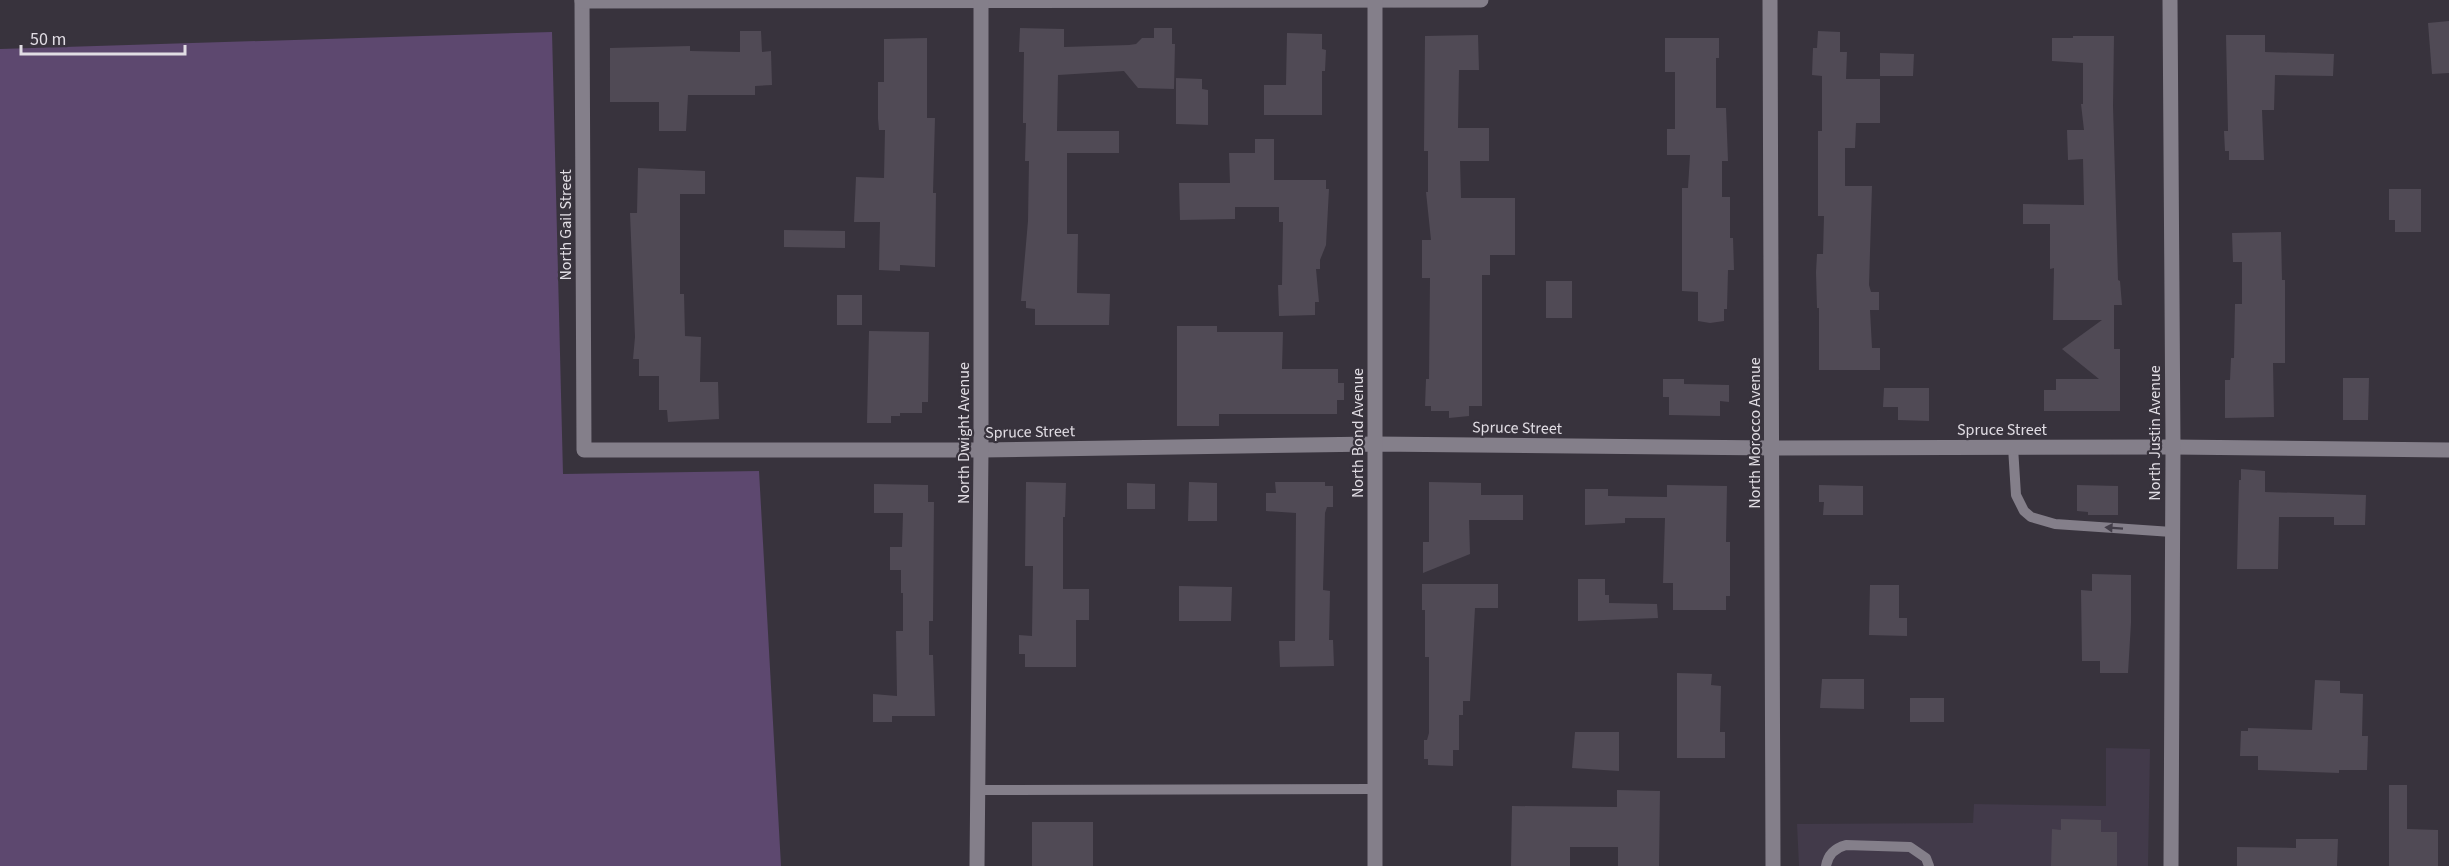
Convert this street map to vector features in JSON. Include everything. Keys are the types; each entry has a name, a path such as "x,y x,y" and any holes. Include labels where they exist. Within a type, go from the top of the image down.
{"street":[{"path":"582,0 1481,0"},
{"name":"North Gail Street","path":"582,0 584,450"},
{"name":"North Bond Avenue","path":"1375,0 1375,866"},
{"name":"North Morocco Avenue","path":"1770,0 1773,866"},
{"name":"North Justin Avenue","path":"2170,0 2173,447 2171,866"},
{"name":"North Dwight Avenue","path":"977,866 981,450 981,1"},
{"name":"Spruce Street","path":"584,450 981,450 1375,444 2449,450"}],"lane":[{"path":"2013,447 2016,495 2024,511 2031,518 2055,524 2172,532"},
{"path":"977,790 1374,789"},
{"path":"1826,866 1827,858 1846,844 1874,844 1910,848 1926,858 1929,866"}],"shaded area":[{"path":"552,32 563,474 759,471 781,866 0,866 0,49"},
{"path":"2106,748 2150,749 2148,866 1799,866 1797,824 1973,823 1974,804 2106,806"}],"building":[{"path":"2449,21 2449,73 2432,74 2428,23"},
{"path":"1020,28 1064,29 1064,47 1136,44 1142,38 1154,38 1154,28 1172,28 1172,44 1175,44 1174,89 1138,88 1124,71 1058,75 1057,131 1119,131 1119,153 1067,153 1067,234 1078,234 1077,293 1110,294 1109,325 1035,325 1035,309 1026,308 1026,301 1021,301 1028,221 1029,161 1025,161 1024,52 1019,52"},
{"path":"740,31 761,31 762,52 771,51 772,85 755,86 755,95 688,95 686,131 659,131 659,102 610,102 610,48 690,46 690,51 740,52"},
{"path":"1818,31 1840,32 1840,52 1847,52 1846,79 1880,79 1880,123 1856,123 1855,148 1845,148 1845,186 1872,186 1869,285 1871,292 1879,292 1879,310 1870,310 1872,348 1880,348 1880,370 1819,370 1819,308 1817,308 1816,272 1817,254 1823,254 1824,216 1818,216 1818,131 1822,131 1822,76 1812,75 1813,48 1817,48"},
{"path":"1287,33 1322,34 1322,49 1326,50 1325,71 1322,71 1322,115 1264,115 1264,85 1286,85"},
{"path":"1478,35 1479,70 1459,70 1458,128 1489,128 1489,161 1460,161 1461,198 1515,198 1515,255 1490,255 1490,275 1482,275 1482,406 1469,406 1469,416 1449,418 1449,411 1431,411 1431,406 1425,406 1426,379 1429,379 1430,278 1422,278 1422,240 1431,240 1426,192 1428,192 1428,151 1424,151 1425,36"},
{"path":"2226,35 2265,35 2265,52 2334,54 2333,76 2275,75 2274,110 2262,110 2264,160 2229,160 2229,151 2225,151 2224,131 2228,131"},
{"path":"2073,36 2114,36 2113,106 2118,280 2120,281 2122,305 2114,305 2114,349 2120,349 2120,411 2044,411 2044,390 2056,390 2056,379 2099,379 2062,349 2102,320 2053,320 2054,268 2050,269 2050,224 2023,224 2023,204 2084,205 2083,159 2068,160 2067,130 2084,130 2081,104 2083,104 2083,63 2052,61 2052,38 2073,38"},
{"path":"927,38 927,118 935,118 933,193 936,193 935,267 900,265 900,271 879,270 880,222 854,222 856,177 884,178 885,130 879,130 878,82 884,82 884,39"},
{"path":"1665,38 1719,38 1719,58 1716,58 1716,108 1726,108 1728,161 1722,161 1722,197 1730,197 1730,238 1733,238 1734,270 1728,270 1727,309 1724,309 1724,321 1710,323 1698,321 1698,292 1682,291 1682,188 1688,188 1690,155 1667,155 1667,129 1675,129 1675,72 1665,72"},
{"path":"1880,53 1914,54 1913,76 1880,76"},
{"path":"1176,78 1202,79 1202,89 1208,90 1208,125 1176,124"},
{"path":"1255,139 1274,139 1274,180 1326,180 1326,189 1329,189 1326,245 1320,260 1320,269 1316,269 1319,302 1315,302 1315,315 1279,316 1278,285 1282,285 1283,222 1279,222 1279,207 1235,207 1235,219 1180,220 1179,183 1230,183 1229,153 1255,153"},
{"path":"638,168 705,171 705,194 680,194 680,294 684,294 685,336 701,337 700,382 718,382 719,419 668,422 667,410 659,410 659,376 639,376 639,359 633,359 635,337 630,213 637,213"},
{"path":"2389,189 2421,189 2421,232 2395,232 2395,220 2389,220"},
{"path":"784,230 845,231 845,248 784,247"},
{"path":"2281,232 2282,280 2285,280 2285,363 2273,363 2274,417 2225,418 2225,380 2230,380 2231,358 2234,358 2235,304 2242,304 2242,262 2233,262 2232,233"},
{"path":"1546,281 1572,281 1572,318 1546,318"},
{"path":"837,295 862,295 862,325 837,325"},
{"path":"1177,326 1217,326 1217,332 1283,332 1282,369 1338,369 1338,383 1344,383 1344,400 1337,400 1337,414 1219,414 1219,426 1177,426"},
{"path":"869,331 929,332 928,402 922,402 922,413 900,413 900,416 891,416 891,423 867,423"},
{"path":"2343,378 2369,378 2368,420 2343,420"},
{"path":"1663,379 1684,379 1684,384 1729,385 1729,402 1720,401 1720,416 1669,415 1669,397 1663,397"},
{"path":"1884,388 1929,388 1929,421 1898,420 1898,407 1883,407"},
{"path":"2241,469 2265,471 2265,492 2366,495 2365,525 2334,525 2334,517 2279,517 2278,569 2237,569"},
{"path":"1026,482 1066,483 1065,517 1063,517 1063,589 1089,589 1089,620 1076,620 1076,667 1025,667 1025,654 1019,654 1019,635 1032,636 1033,566 1025,566"},
{"path":"1189,482 1217,483 1217,521 1188,521"},
{"path":"1275,482 1325,482 1325,486 1333,486 1333,507 1327,507 1325,513 1323,590 1330,591 1329,640 1333,640 1334,666 1280,667 1279,641 1295,641 1296,513 1266,511 1266,493 1276,493"},
{"path":"1429,482 1481,483 1481,495 1523,495 1523,520 1469,520 1470,554 1423,573 1423,542 1429,542"},
{"path":"1127,483 1155,484 1155,509 1127,509"},
{"path":"874,484 928,485 928,502 934,502 933,621 929,621 929,655 933,655 935,716 892,716 892,722 873,722 873,694 897,696 896,631 903,631 901,570 890,570 890,547 902,547 903,513 874,513"},
{"path":"1667,485 1727,486 1726,542 1730,542 1730,596 1726,596 1726,610 1673,610 1673,583 1663,583 1665,518 1625,518 1625,523 1585,525 1585,489 1608,489 1608,496 1667,497"},
{"path":"1819,485 1863,486 1863,515 1823,515 1824,502 1819,502"},
{"path":"2077,485 2118,486 2118,515 2088,515 2088,512 2077,511"},
{"path":"2092,574 2131,575 2128,673 2100,673 2100,661 2082,661 2081,590 2092,591"},
{"path":"1578,579 1605,579 1605,595 1609,595 1609,603 1657,604 1658,618 1578,621"},
{"path":"1422,584 1498,584 1498,608 1475,608 1470,701 1463,701 1463,715 1459,715 1459,750 1453,750 1453,766 1428,765 1428,759 1424,759 1424,740 1427,740 1429,733 1429,657 1425,657 1425,610 1422,610"},
{"path":"1870,585 1899,585 1899,618 1907,618 1907,636 1869,635"},
{"path":"1179,586 1232,587 1231,621 1179,621"},
{"path":"1677,673 1712,674 1711,685 1721,686 1720,732 1725,732 1725,758 1677,758"},
{"path":"1822,679 1864,679 1864,709 1820,708"},
{"path":"2315,680 2340,681 2340,693 2363,694 2362,736 2368,736 2367,770 2339,770 2339,773 2258,770 2258,756 2240,756 2241,731 2248,731 2248,728 2312,730"},
{"path":"1910,698 1944,698 1944,722 1910,722"},
{"path":"1575,732 1619,732 1619,771 1572,768"},
{"path":"2389,785 2407,785 2407,829 2438,830 2438,866 2389,866"},
{"path":"1617,790 1660,791 1659,866 1618,866 1618,847 1570,847 1570,866 1511,866 1512,806 1617,807"},
{"path":"2061,819 2101,820 2101,832 2117,832 2117,866 2051,866 2052,829 2061,830"},
{"path":"1032,822 1093,822 1093,866 1032,866"},
{"path":"2296,839 2338,839 2337,866 2237,866 2237,847 2296,848"}]}
